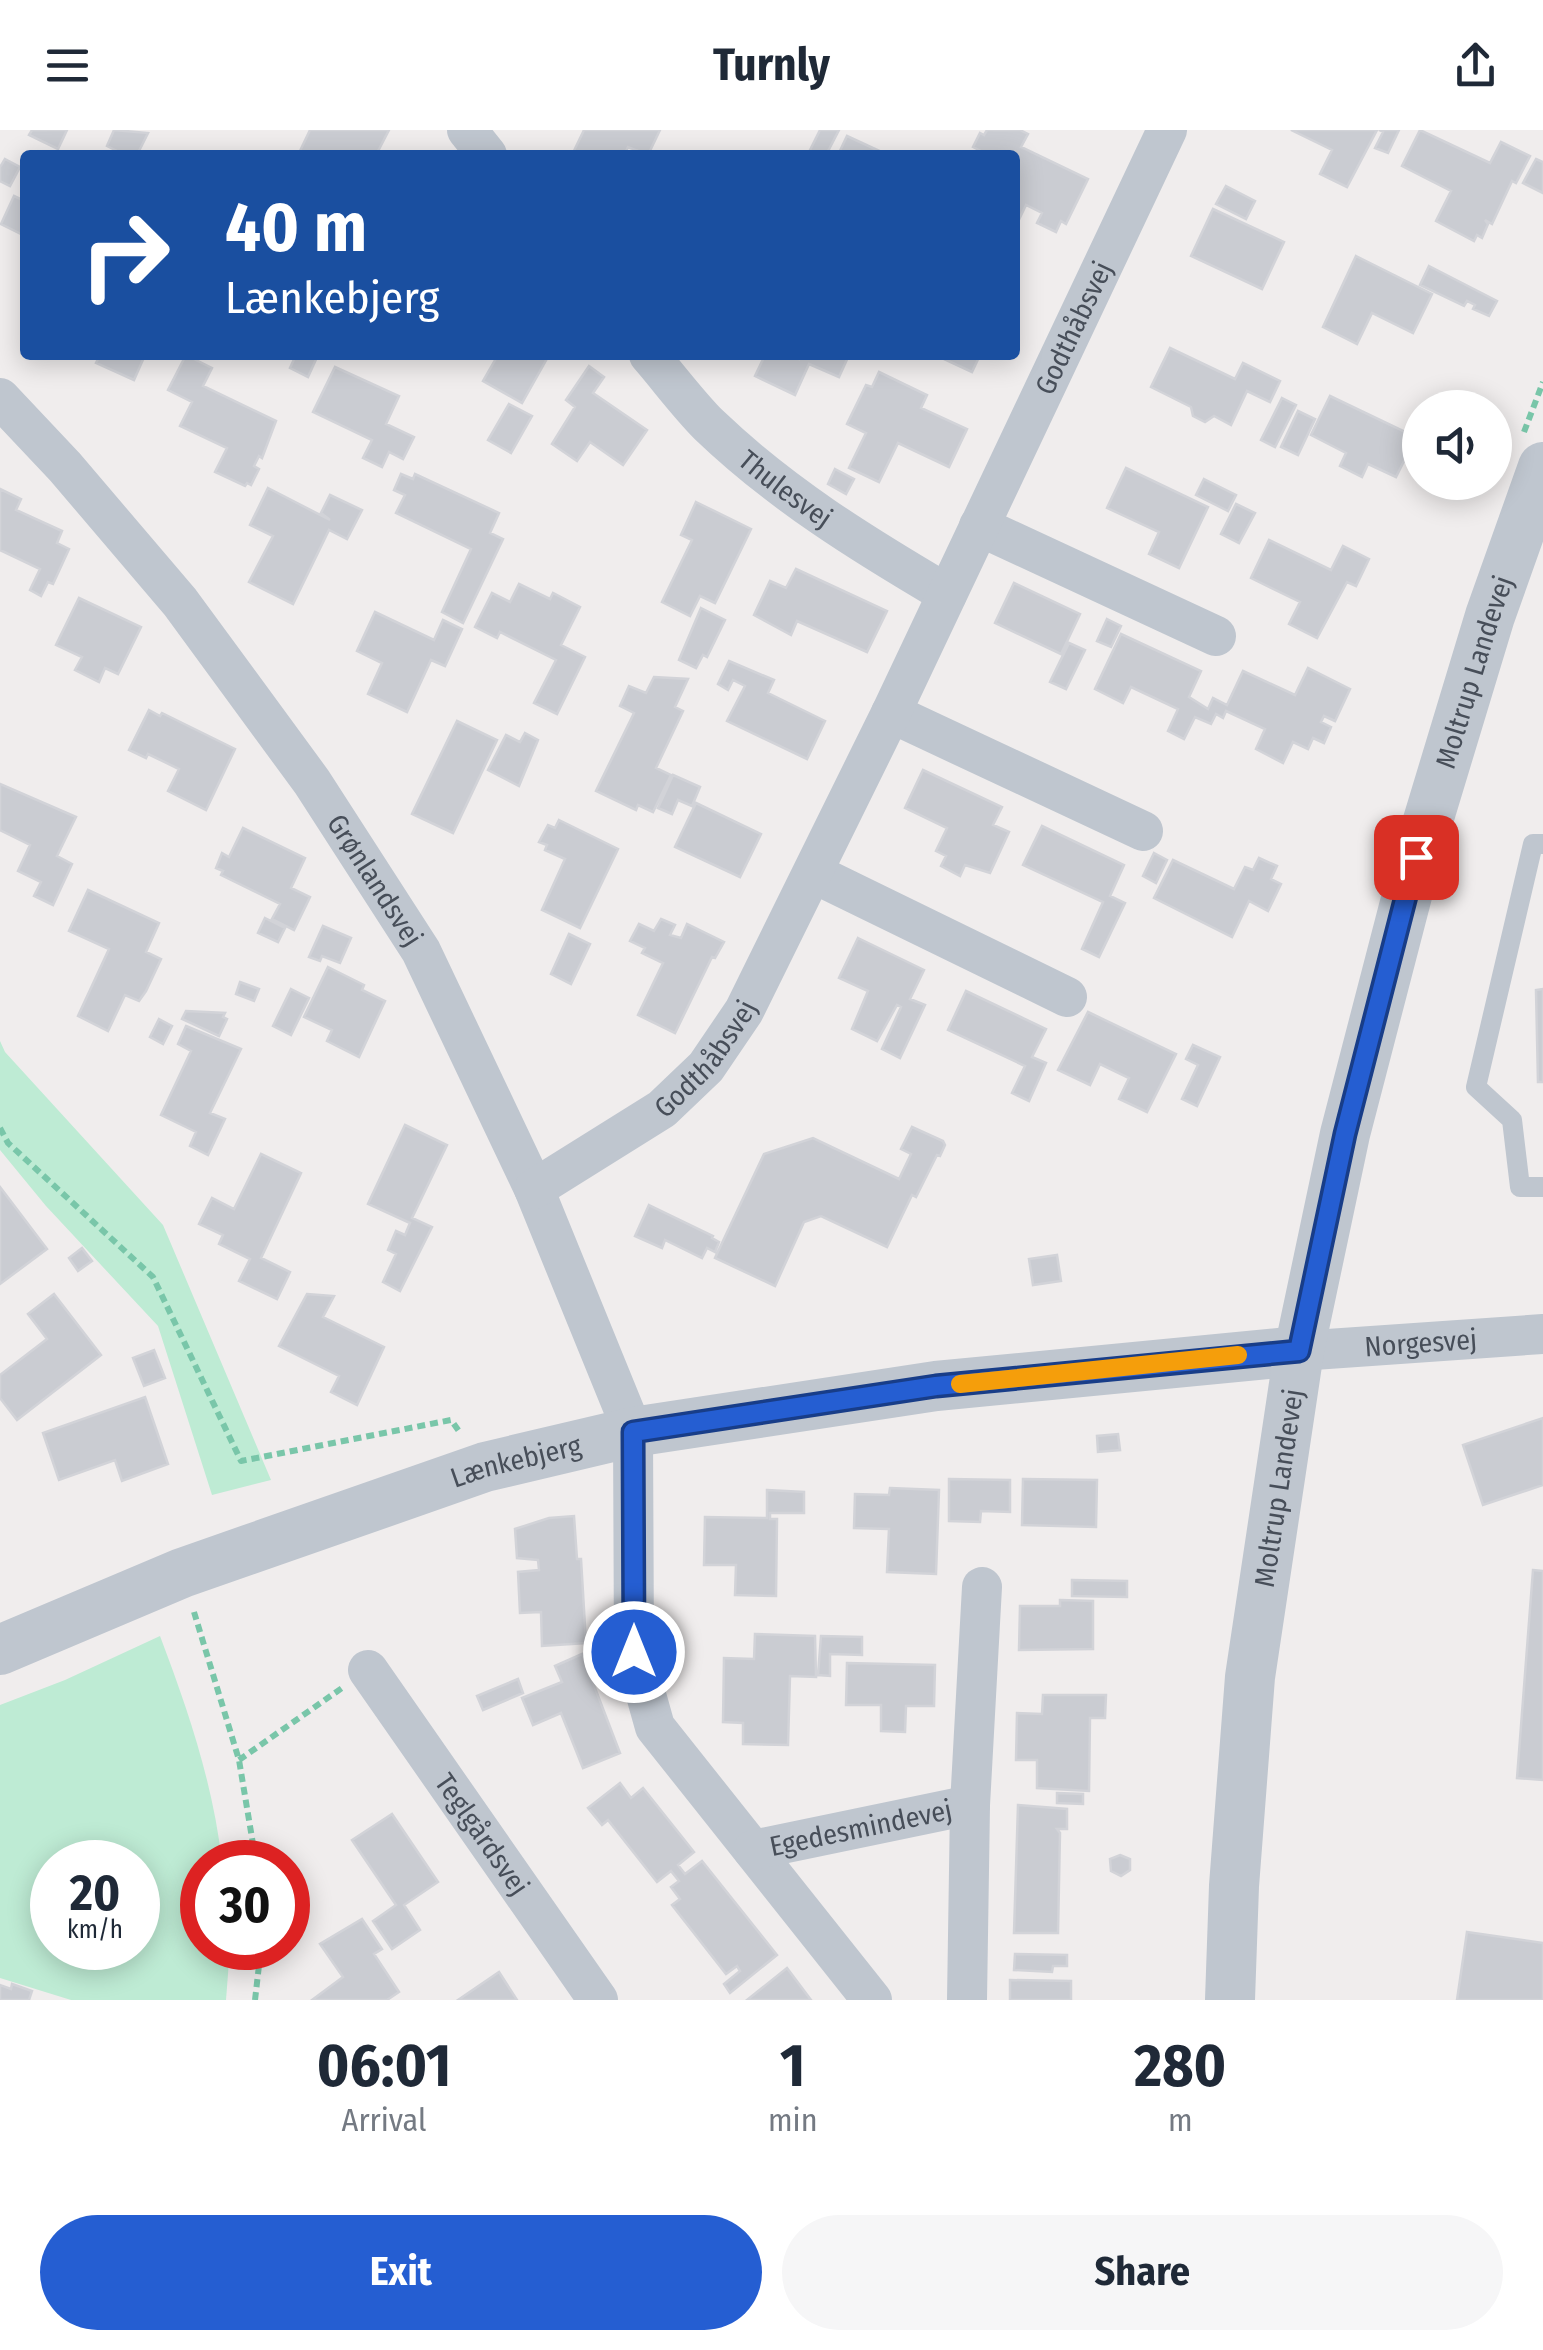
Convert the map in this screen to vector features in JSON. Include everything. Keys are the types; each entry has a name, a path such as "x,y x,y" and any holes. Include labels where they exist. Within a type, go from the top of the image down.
{"street":[{"path":"467,130 483,150"},
{"name":"Godthåbsvej","path":"534,1188 662,1109 706,1067 744,1011 892,713 1167,130"},
{"name":"Thulesvej","path":"653,360 706,422 798,501 871,550 948,594"},
{"name":"Grønlandsvej","path":"0,398 65,466 180,602 312,782 421,951 534,1188 633,1432"},
{"name":"Moltrup Landevej","path":"1230,2000 1234,1886 1250,1677 1299,1351 1345,1134 1416,857 1490,616 1543,467"},
{"path":"979,526 1216,636"},
{"path":"892,713 1142,832"},
{"path":"813,873 1067,997"},
{"name":"Norgesvej","path":"1299,1351 1543,1334"},
{"name":"Lænkebjerg","path":"0,1650 182,1572 485,1467 633,1432 936,1386 1299,1351"},
{"name":"Egedesmindevej","path":"633,1432 634,1652 655,1727 872,2000"},
{"name":"Egedesmindevej","path":"967,2000 970,1805 982,1586"},
{"name":"Teglgårdsvej","path":"368,1670 598,2000"},
{"name":"Egedesmindevej","path":"753,1850 970,1805"}],"lane":[{"path":"1543,844 1533,844 1476,1088 1512,1120 1520,1186 1543,1187"}],"path":[{"path":"0,1128 8,1143 153,1277 241,1461 451,1420 485,1467"},
{"path":"182,1572 239,1760 252,1840"},
{"path":"239,1760 368,1670"},
{"path":"255,2000 258,1970"}],"green space":[{"path":"0,1041 5,1052 163,1225 271,1480 212,1495 158,1326 46,1206 0,1150"},
{"path":"160,1636 198,1747 219,1840 180,1840 180,1970 228,1970 226,2000 71,2000 0,1978 0,1705"}],"building":[{"path":"32,130 67,130 58,149 29,135"},
{"path":"114,130 148,133 140,150 107,146"},
{"path":"310,130 389,130 379,150 300,150"},
{"path":"584,130 660,130 650,150 574,150"},
{"path":"820,130 839,130 829,150 810,150"},
{"path":"987,130 1020,130 1028,134 1021,147 1088,179 1066,224 1061,221 1056,232 1037,223 1042,213 1026,205 1020,218 1020,150 973,147 980,133 984,135"},
{"path":"1291,130 1377,130 1347,187 1320,174 1332,150"},
{"path":"1379,130 1399,130 1388,153 1375,148 1383,132"},
{"path":"1420,130 1490,163 1501,142 1530,156 1516,183 1512,181 1492,224 1485,220 1488,224 1482,238 1477,235 1474,241 1436,221 1451,191 1402,166"},
{"path":"847,136 877,150 840,150"},
{"path":"5,159 20,167 10,186 0,181 0,167"},
{"path":"1536,159 1543,162 1543,193 1523,183"},
{"path":"1226,186 1255,201 1246,219 1216,204"},
{"path":"14,196 20,199 20,234 1,224"},
{"path":"1213,209 1284,242 1262,289 1191,256"},
{"path":"1356,256 1432,294 1413,333 1372,313 1357,344 1323,327"},
{"path":"1429,266 1497,301 1489,316 1473,309 1475,305 1467,301 1464,306 1420,285"},
{"path":"1170,348 1235,379 1243,363 1280,381 1270,402 1247,391 1231,425 1214,416 1205,422 1193,416 1191,407 1151,387"},
{"path":"98,360 143,360 134,380 96,363"},
{"path":"183,360 196,360 212,368 203,386 276,421 262,458 259,456 254,466 259,469 251,485 215,472 227,448 180,426 192,402 168,390"},
{"path":"294,360 316,360 308,377 290,368"},
{"path":"495,360 546,360 522,403 483,381"},
{"path":"763,360 847,360 839,377 809,364 795,395 755,376"},
{"path":"946,360 978,360 972,372"},
{"path":"589,366 604,377 593,393 647,430 623,465 590,442 577,461 552,444 575,407 566,400"},
{"path":"335,367 399,396 386,424 414,437 403,459 389,452 382,467 363,458 372,440 313,412"},
{"path":"879,372 927,395 921,408 967,429 949,467 898,443 879,482 849,468 866,433 847,424 866,385 872,387"},
{"path":"1330,396 1402,430 1402,465 1396,477 1368,464 1362,477 1340,466 1346,453 1311,435"},
{"path":"1282,398 1296,405 1275,447 1261,440"},
{"path":"509,404 532,416 511,453 488,440"},
{"path":"1298,411 1315,419 1298,455 1281,447"},
{"path":"1126,468 1208,507 1179,568 1149,554 1159,532 1107,508"},
{"path":"835,469 854,479 846,494 828,484"},
{"path":"401,474 413,479 415,474 499,513 490,533 503,539 463,623 442,612 471,549 396,513 405,495 394,490"},
{"path":"1204,479 1236,495 1228,511 1196,495"},
{"path":"268,488 330,520 321,513 330,495 362,510 347,539 329,530 293,604 249,582 273,536 250,525"},
{"path":"0,489 21,499 16,510 62,531 57,543 69,549 53,584 48,582 41,596 30,590 40,569 0,550"},
{"path":"696,502 751,529 715,603 700,596 690,616 662,602 692,540 681,535"},
{"path":"1236,504 1255,513 1239,543 1221,534"},
{"path":"1269,540 1331,570 1343,546 1369,559 1356,586 1347,582 1317,638 1289,624 1300,602 1251,578"},
{"path":"796,569 887,611 867,652 797,621 791,635 754,615 770,581 786,588"},
{"path":"1014,583 1080,614 1061,654 995,623"},
{"path":"519,584 550,599 553,593 580,607 561,645 585,657 557,714 534,703 556,660 500,632 497,638 475,627 492,593 510,602"},
{"path":"79,598 141,627 118,674 105,668 99,682 75,670 82,657 56,645"},
{"path":"701,608 725,620 707,657 703,655 696,668 679,660"},
{"path":"375,612 434,640 443,620 462,629 445,666 431,660 407,712 368,694 382,663 357,651"},
{"path":"1107,619 1121,626 1111,647 1097,641"},
{"path":"1121,634 1201,671 1189,697 1208,709 1213,698 1227,705 1243,671 1295,695 1308,668 1350,689 1335,721 1324,716 1321,722 1331,727 1324,743 1313,738 1308,749 1293,742 1283,763 1256,749 1265,729 1226,711 1223,718 1216,714 1211,724 1195,717 1184,739 1168,731 1178,709 1131,687 1123,703 1095,689"},
{"path":"1069,643 1085,650 1066,689 1050,682"},
{"path":"729,661 774,680 768,693 825,721 807,759 727,721 745,686 733,680 728,690 718,684"},
{"path":"654,677 688,679 675,707 683,711 656,768 671,775 653,812 638,805 636,810 596,791 634,713 620,706 629,686 646,693"},
{"path":"149,710 235,749 206,810 168,791 179,769 148,754 146,758 129,750"},
{"path":"457,721 497,740 453,833 412,814"},
{"path":"525,733 538,740 519,786 488,770 506,735 520,742"},
{"path":"923,770 1002,807 993,825 1009,832 990,873 965,865 960,876 941,866 946,856 936,851 947,828 905,808"},
{"path":"673,775 700,787 692,806 678,800 672,814 658,808"},
{"path":"0,784 76,817 57,856 72,864 53,905 34,896 41,882 18,871 30,845 0,830"},
{"path":"696,803 761,834 740,877 675,847"},
{"path":"559,820 618,849 580,928 542,910 565,859 545,850 547,845 539,842 548,825 555,828"},
{"path":"1042,826 1124,865 1110,896 1125,903 1099,957 1082,949 1103,902 1023,865"},
{"path":"243,828 305,858 291,888 310,897 294,930 272,919 280,904 221,875 223,871 216,868 222,853 229,857"},
{"path":"1154,853 1167,860 1156,883 1143,876"},
{"path":"1259,858 1277,866 1271,879 1281,884 1268,911 1249,901 1232,937 1154,898 1173,860 1234,889 1245,867 1253,870"},
{"path":"88,890 159,923 146,952 161,959 146,991 139,1001 125,995 108,1031 78,1016 109,949 69,931"},
{"path":"265,918 285,928 278,942 258,933"},
{"path":"661,919 675,925 670,935 681,938 687,924 724,942 712,957 675,1033 638,1015 663,963 642,953 645,948 630,941 639,924 654,931"},
{"path":"323,926 351,938 340,963 322,956 320,961 309,957"},
{"path":"569,934 590,944 571,984 551,974"},
{"path":"858,938 924,970 910,999 925,1005 900,1058 882,1049 901,1007 897,1005 877,1041 852,1029 868,991 839,978"},
{"path":"328,967 385,1001 359,1057 327,1041 332,1030 304,1017"},
{"path":"240,982 259,989 254,1001 236,994"},
{"path":"291,989 309,998 291,1035 273,1026"},
{"path":"1543,989 1543,1082 1538,1082 1536,990"},
{"path":"966,991 1046,1029 1032,1057 1046,1063 1029,1101 1012,1093 1025,1066 948,1030"},
{"path":"186,1011 225,1013 223,1017 227,1019 219,1036 182,1019"},
{"path":"1088,1012 1176,1054 1147,1112 1119,1099 1129,1078 1100,1064 1090,1085 1058,1070"},
{"path":"159,1019 172,1026 163,1044 150,1037"},
{"path":"186,1026 241,1049 210,1113 225,1119 208,1155 190,1146 196,1132 161,1115 191,1051 178,1044"},
{"path":"1193,1045 1220,1057 1197,1106 1182,1099 1198,1065 1186,1059"},
{"path":"405,1125 447,1145 412,1218 432,1227 400,1291 383,1282 396,1254 388,1250 396,1231 405,1235 410,1223 368,1204"},
{"path":"912,1127 945,1145 916,1197 912,1195 887,1247 821,1216 804,1222 775,1286 715,1258 764,1154 813,1138 899,1179 911,1154 901,1149"},
{"path":"261,1154 301,1173 261,1258 290,1272 277,1299 239,1281 250,1259 219,1244 223,1235 199,1224 212,1198 234,1209"},
{"path":"0,1187 47,1249 0,1284"},
{"path":"649,1205 713,1236 719,1242 715,1252 707,1248 702,1258 665,1240 662,1248 635,1236"},
{"path":"82,1248 92,1261 78,1271 69,1258"},
{"path":"1057,1255 1061,1281 1033,1285 1029,1259"},
{"path":"54,1294 101,1355 17,1420 0,1398 0,1375 47,1339 28,1314"},
{"path":"307,1294 334,1296 323,1317 384,1347 357,1405 331,1392 339,1376 279,1346"},
{"path":"154,1350 165,1378 144,1386 133,1358"},
{"path":"145,1397 168,1464 122,1481 115,1460 59,1480 43,1433"},
{"path":"1543,1418 1543,1485 1483,1505 1463,1445"},
{"path":"1118,1434 1120,1450 1098,1452 1097,1436"},
{"path":"949,1479 1010,1480 1010,1512 981,1511 980,1522 949,1521"},
{"path":"1023,1479 1097,1480 1096,1527 1022,1525"},
{"path":"890,1488 939,1490 936,1574 887,1572 889,1529 854,1528 855,1494 889,1495"},
{"path":"767,1490 804,1492 804,1513 770,1513 770,1519 777,1519 776,1596 735,1595 736,1565 704,1565 705,1517 767,1518"},
{"path":"574,1516 586,1643 542,1646 541,1612 520,1613 518,1572 539,1570 538,1560 517,1558 515,1529 549,1518"},
{"path":"1533,1570 1543,1571 1543,1780 1517,1778"},
{"path":"1072,1580 1127,1581 1127,1597 1072,1596"},
{"path":"1060,1600 1093,1601 1093,1649 1019,1650 1020,1606 1060,1606"},
{"path":"755,1634 815,1636 816,1677 790,1676 788,1745 743,1744 743,1723 723,1722 724,1658 754,1659"},
{"path":"821,1636 862,1637 862,1655 830,1654 830,1676 818,1675"},
{"path":"582,1654 620,1753 583,1768 561,1713 533,1725 522,1698 562,1682 555,1666"},
{"path":"847,1663 935,1665 934,1706 906,1706 905,1732 881,1731 881,1705 846,1705"},
{"path":"518,1679 523,1693 483,1710 477,1696"},
{"path":"1043,1695 1106,1695 1105,1718 1090,1718 1089,1791 1037,1788 1037,1760 1016,1760 1017,1713 1042,1714"},
{"path":"620,1783 631,1798 643,1788 694,1852 678,1865 685,1874 702,1861 777,1955 730,1993 724,1984 740,1971 737,1966 726,1974 672,1905 680,1899 671,1887 679,1881 671,1871 657,1882 608,1820 602,1825 588,1808"},
{"path":"1057,1793 1083,1794 1083,1804 1057,1803"},
{"path":"1018,1805 1067,1809 1067,1829 1057,1829 1058,1933 1014,1933"},
{"path":"392,1814 438,1882 404,1905 420,1930 392,1949 373,1921 396,1905 352,1840"},
{"path":"1120,1855 1130,1859 1130,1870 1121,1876 1111,1871 1110,1859"},
{"path":"362,1919 382,1949 374,1954 399,1992 387,2000 312,2000 343,1977 320,1944"},
{"path":"1467,1932 1543,1943 1543,2000 1457,2000"},
{"path":"1015,1954 1067,1955 1067,1966 1053,1966 1052,1972 1014,1970"},
{"path":"787,1968 811,2000 747,2000"},
{"path":"499,1972 517,2000 458,2000"},
{"path":"1010,1980 1071,1981 1071,2000 1010,2000"},
{"path":"12,1984 32,1991 29,2000 0,2000 0,1985 11,1989"}],"slow traffic":[{"path":"960,1384 1238,1355"}],"route":[{"path":"634,1652 633,1432 936,1386 1299,1351 1345,1134 1416,857"}]}
